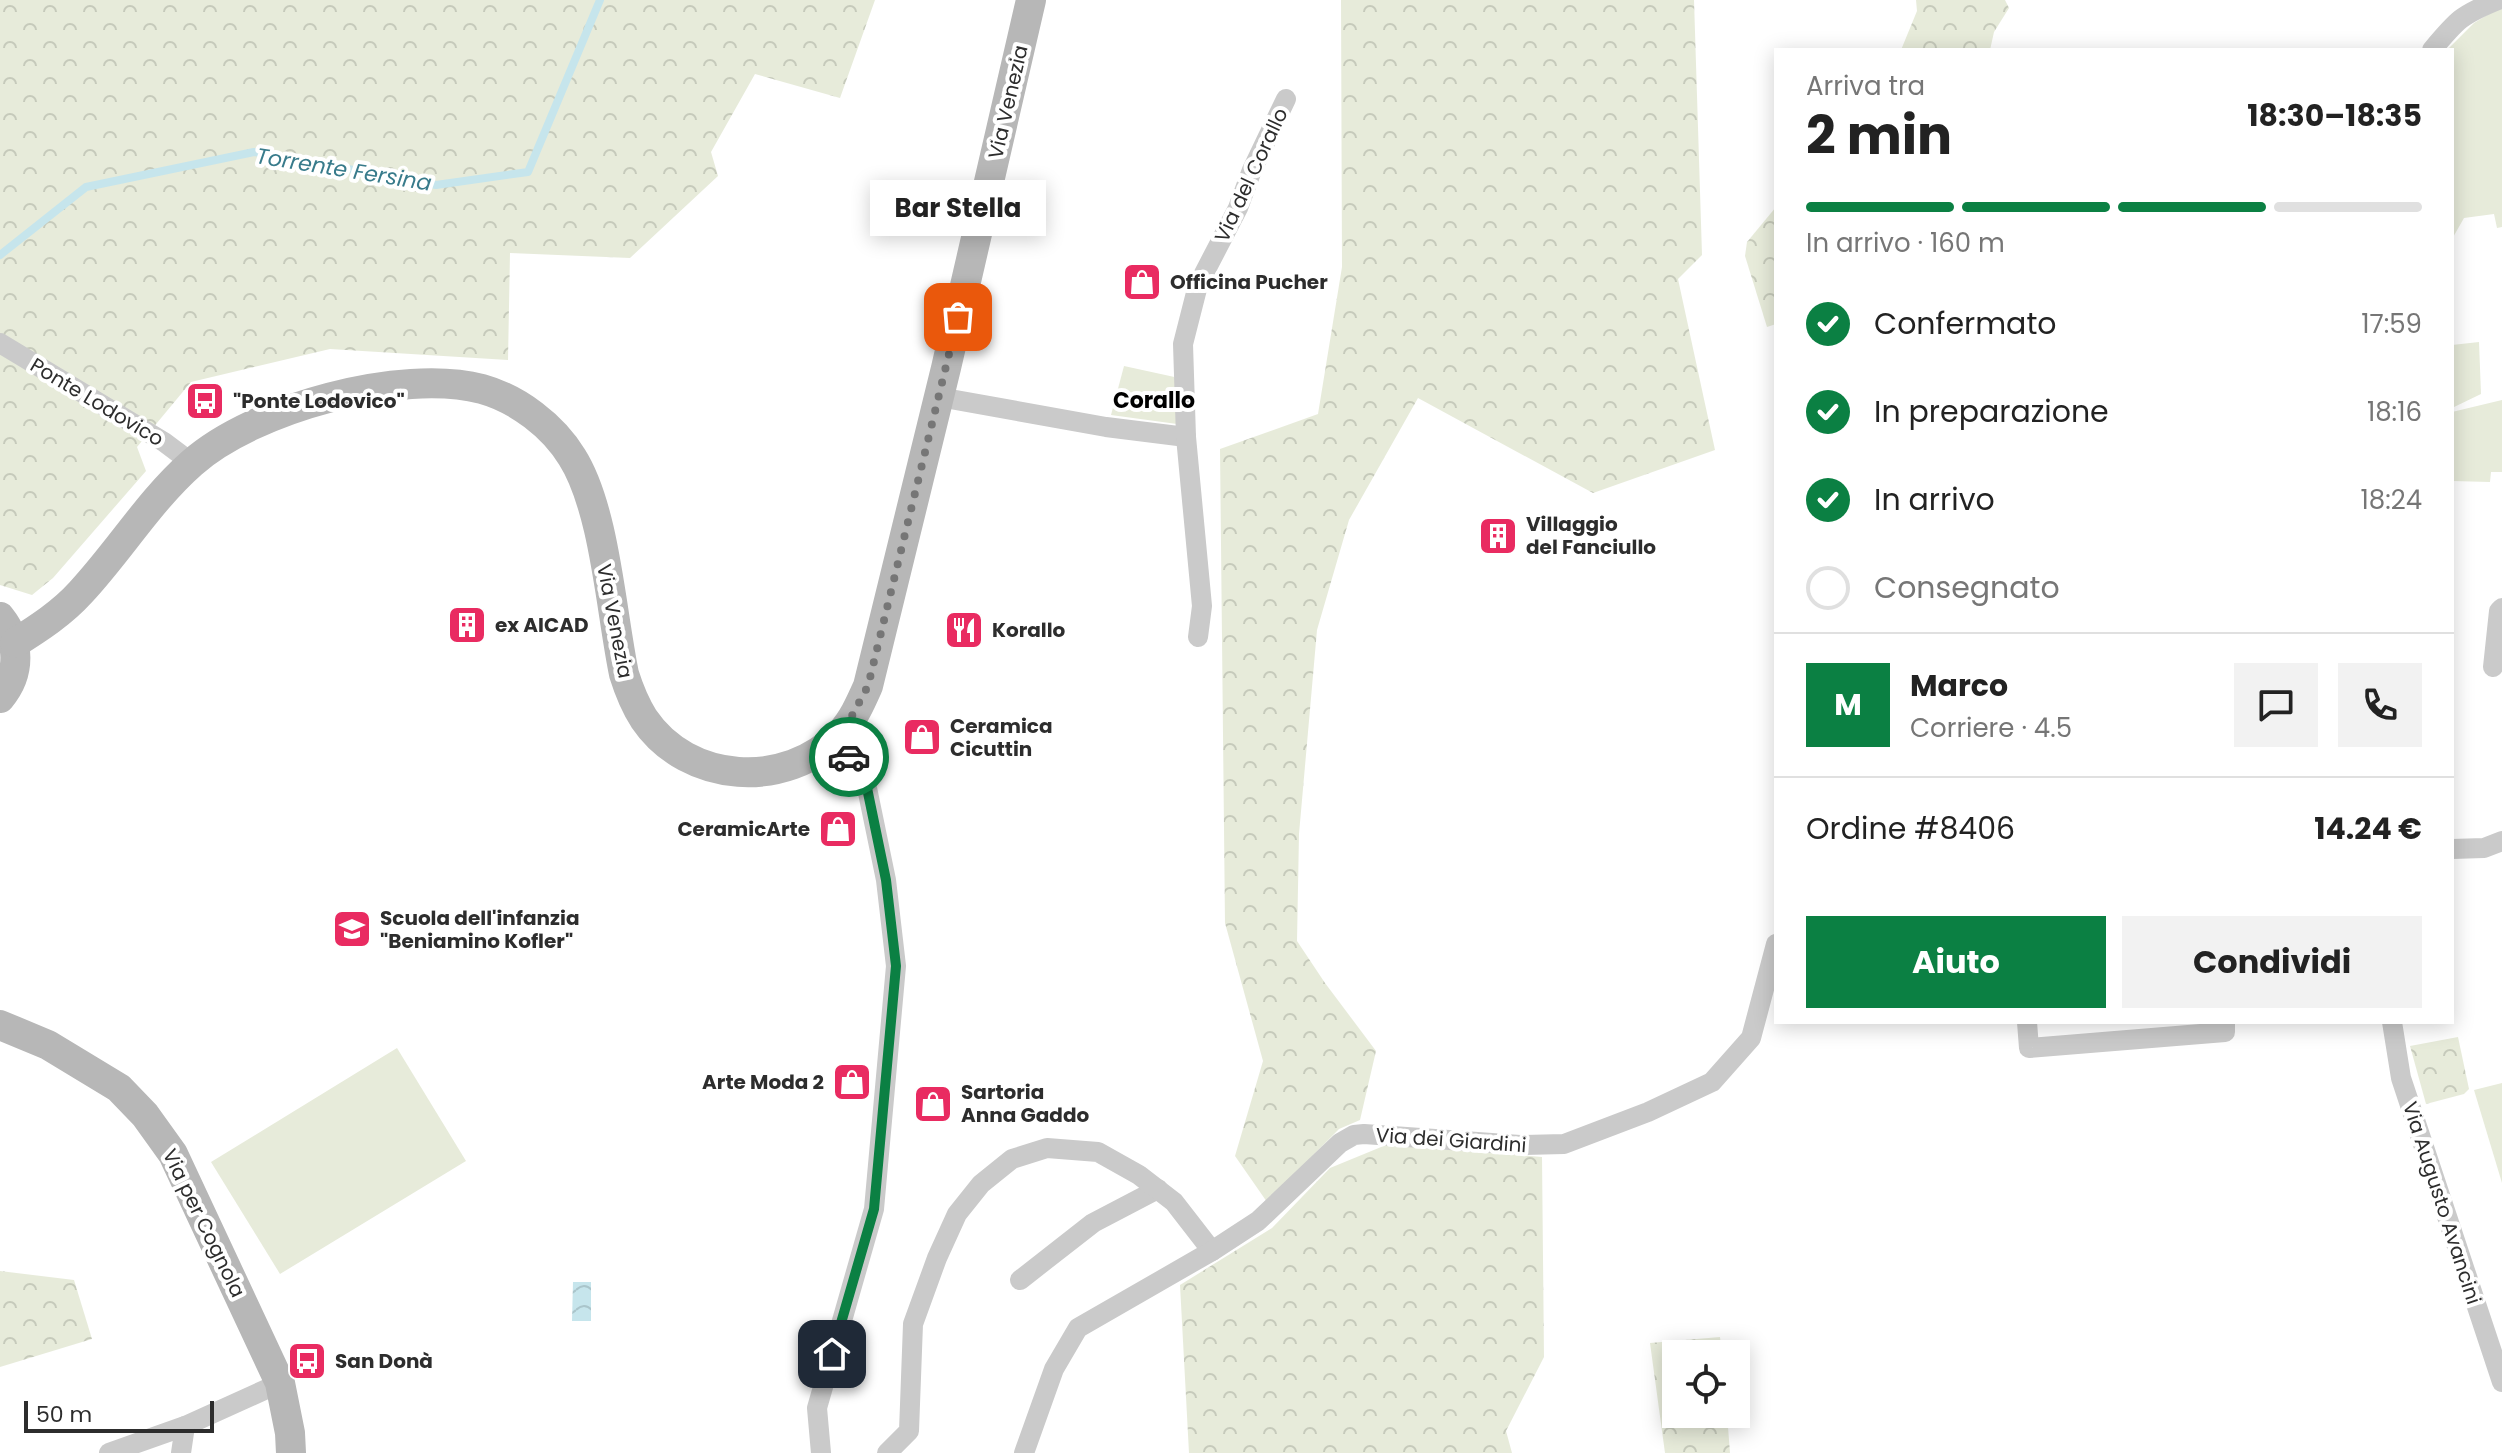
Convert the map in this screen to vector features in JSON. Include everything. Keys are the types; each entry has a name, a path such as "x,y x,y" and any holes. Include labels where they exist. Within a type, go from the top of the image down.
{"main road":[{"name":"Via Venezia","path":"0,698 7,690 15,667 7,630 46,624 81,593 158,496 192,463 237,431 270,417 337,397 416,384 455,383 512,401 544,423 574,459 597,523 624,674 644,719 661,738 678,752 707,766 727,771 761,772 791,765 815,754 847,725 868,686 1031,0"},
{"name":"Via per Cognola","path":"0,1025 48,1045 119,1088 145,1115 173,1154 280,1383 291,1453"}],"street":[{"path":"2434,48 2468,12 2498,0"},
{"name":"Via del Corallo","path":"1198,637 1202,606 1186,437 1183,344 1198,285 1238,208 1252,170 1286,99"},
{"name":"Ponte Lodovico","path":"0,343 192,463"},
{"path":"939,397 1106,427 1186,437"},
{"path":"2493,667 2499,611 2502,608"},
{"path":"821,1453 817,1408 874,1209 896,966 886,880 867,788 848,755 847,725"},
{"path":"2454,849 2484,848 2502,841"},
{"name":"Via dei Giardini","path":"1024,1453 1054,1369 1078,1328 1258,1221 1340,1143 1354,1135 1531,1145 1564,1144 1648,1112 1712,1082 1751,1038 1774,952"},
{"path":"2027,1024 2029,1048 2225,1032 2225,1024"},
{"name":"Via Augusto Avancini","path":"2392,1024 2401,1078 2502,1382"},
{"path":"887,1453 909,1431 913,1324 957,1214 981,1184 1012,1159 1047,1148 1098,1152 1139,1175 1174,1202 1212,1251"},
{"path":"1020,1280 1093,1223 1158,1189"},
{"path":"109,1453 185,1426 280,1383"},
{"path":"181,1453 185,1426"}],"green space":[{"path":"0,0 875,0 840,98 755,74 711,152 718,176 630,258 510,253 508,360 330,349 191,382 137,447 146,471 53,578 32,595 0,585"},
{"path":"1341,0 1694,0 1702,255 1678,279 1715,450 1593,493 1418,398 1349,520 1317,630 1299,834 1297,941 1376,1051 1360,1120 1339,1129 1267,1202 1235,1156 1263,1061 1225,923 1220,449 1318,414 1342,267"},
{"path":"1916,0 2005,0 2009,8 1994,32 1990,48 1902,48 1917,11"},
{"path":"2502,6 2502,227 2497,228 2494,214 2464,218 2454,236 2454,48 2449,48 2474,23"},
{"path":"1774,209 1774,325 1767,327 1745,256 1747,242"},
{"path":"2479,342 2481,394 2454,407 2454,345"},
{"path":"1124,366 1179,378 1177,424 1111,415"},
{"path":"2502,400 2502,472 2491,472 2490,482 2454,481 2454,412"},
{"path":"2458,1037 2469,1089 2464,1094 2426,1104 2410,1046"},
{"path":"397,1048 466,1161 280,1274 211,1162"},
{"path":"2502,1083 2502,1183 2474,1090"},
{"path":"1386,1145 1542,1157 1544,1357 1506,1431 1512,1453 1189,1453 1180,1285 1272,1228 1330,1168"},
{"path":"0,1271 74,1280 92,1339 0,1367"},
{"path":"1720,1337 1720,1340 1685,1340"},
{"path":"1662,1342 1662,1428 1728,1428 1730,1453 1665,1453 1650,1343"}],"water":[{"path":"573,1282 591,1282 591,1321 572,1321"}],"waterway":[{"name":"Torrente Fersina","path":"0,255 86,187 254,152 436,185 528,172 600,0"}],"way so far":[{"path":"849,757 847,725 868,686 958,317"}],"place":[{"name":"Officina Pucher","path":"1142,282"},
{"name":"Bar Stella","path":"958,317"},
{"name":"\"Ponte Lodovico\"","path":"205,401"},
{"name":"Villaggio del Fanciullo","path":"1498,536"},
{"name":"ex AICAD","path":"467,625"},
{"name":"Korallo","path":"964,630"},
{"name":"Ceramica Cicuttin","path":"922,737"},
{"name":"CeramicArte","path":"838,829"},
{"name":"Scuola dell'infanzia \"Beniamino Kofler\"","path":"352,929"},
{"name":"Arte Moda 2","path":"852,1082"},
{"name":"Sartoria Anna Gaddo","path":"933,1104"},
{"name":"San Donà","path":"307,1361"}],"district":[{"name":"Corallo","path":"1154,400"}],"route":[{"path":"832,1354 874,1209 896,966 886,880 867,788 849,757"}]}
